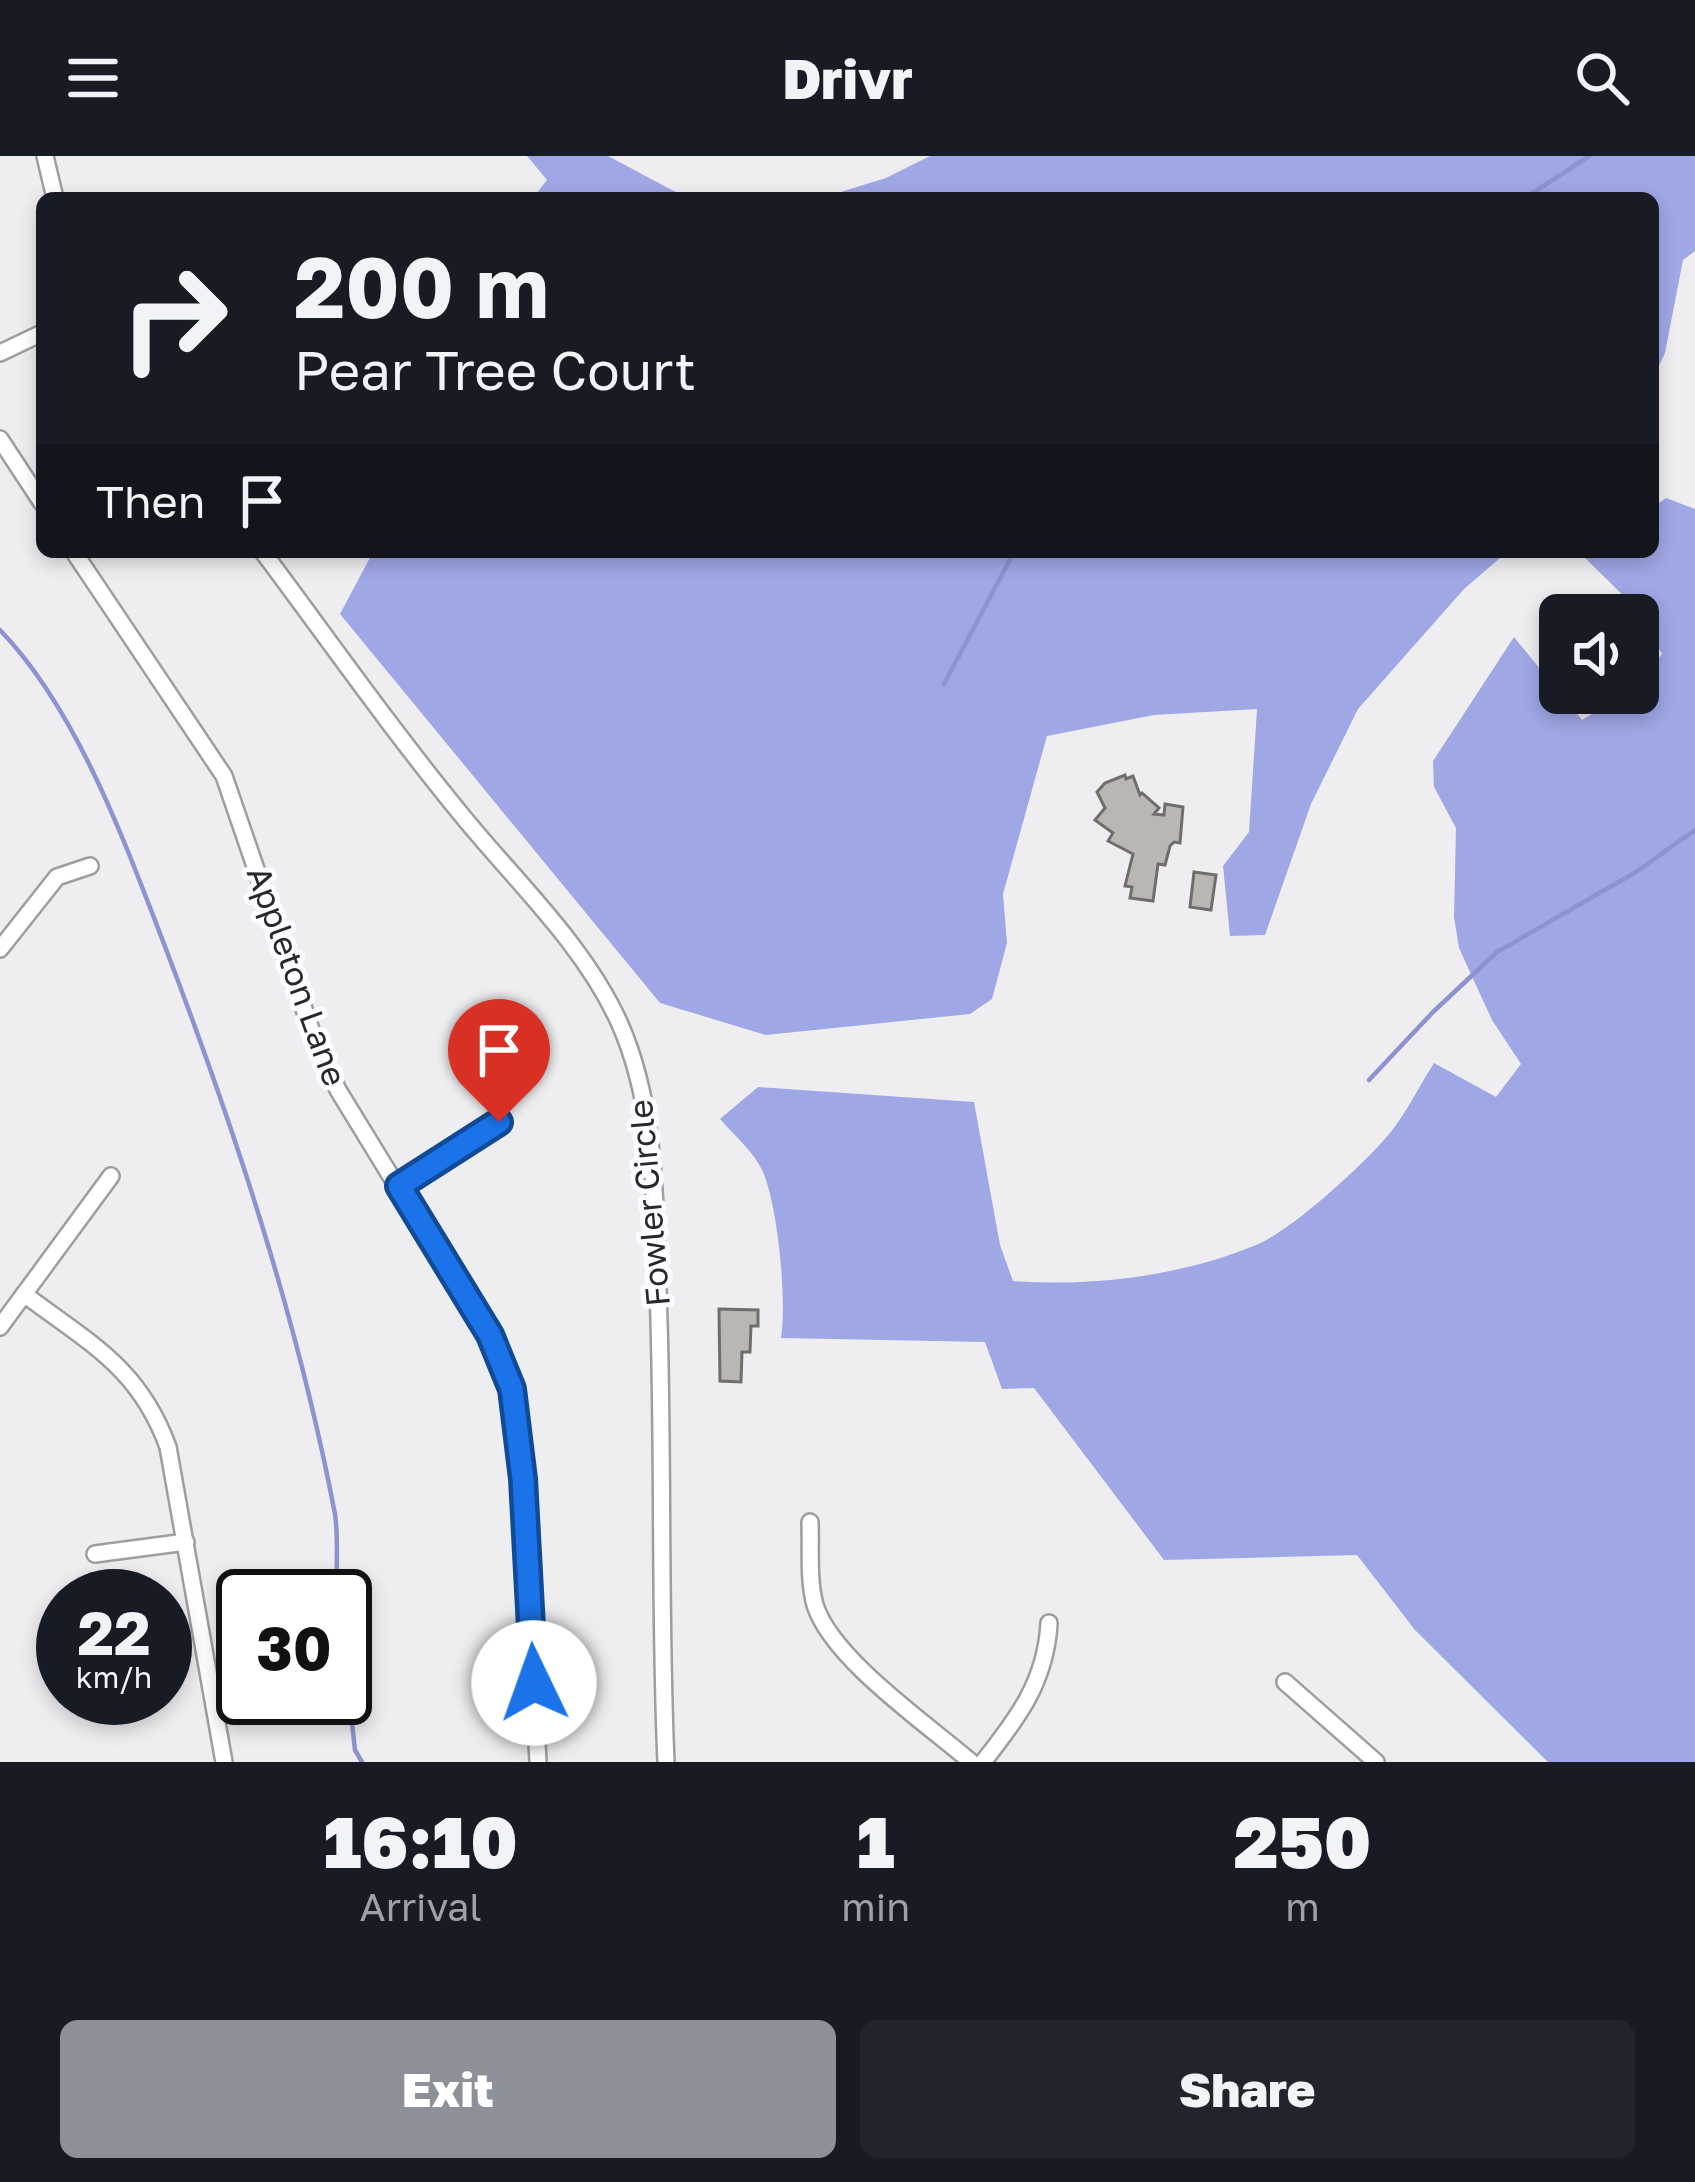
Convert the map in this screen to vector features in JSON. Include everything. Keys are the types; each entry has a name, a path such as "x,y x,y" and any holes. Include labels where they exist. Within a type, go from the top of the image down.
{"street":[{"path":"45,156 54,192"},
{"path":"0,353 36,336"},
{"path":"0,439 36,494"},
{"name":"Appleton Lane","path":"78,558 224,776 316,1044 345,1102 490,1335 512,1389 523,1479 538,1762"},
{"name":"Fowler Circle","path":"267,558 424,769 587,966 617,1017 638,1072 654,1188 663,1422 660,1525 666,1762"},
{"path":"0,949 57,877 90,866"},
{"path":"399,1186 499,1122"},
{"path":"0,1327 111,1177"},
{"path":"24,1294 118,1364 157,1415 168,1447 224,1762"},
{"path":"810,1522 815,1604 829,1634 853,1661 971,1762"},
{"path":"95,1554 186,1542"},
{"path":"982,1762 1036,1688 1046,1660 1049,1623"},
{"path":"1285,1682 1376,1762"}],"shaded area":[{"path":"527,156 608,156 676,192 538,192 547,180"},
{"path":"930,156 1695,156 1695,251 1683,260 1659,366 1659,192 840,192 886,178"},
{"path":"1666,498 1695,509 1695,1762 1548,1762 1415,1630 1357,1555 1164,1560 1034,1388 1002,1389 985,1342 781,1338 780,1253 768,1185 754,1157 720,1119 758,1087 974,1102 1000,1245 1013,1281 1074,1282 1167,1272 1227,1256 1270,1238 1323,1198 1384,1140 1434,1063 1496,1097 1521,1064 1492,1020 1459,948 1454,917 1456,828 1434,787 1433,761 1514,637 1539,668 1539,714 1577,714 1582,720 1592,714 1659,714 1659,594 1622,594 1585,558 1659,558 1659,503"},
{"path":"370,558 1500,558 1464,589 1358,709 1311,804 1265,935 1230,936 1223,866 1249,832 1257,709 1154,715 1047,736 1003,894 1007,943 992,999 970,1014 766,1035 660,1003 340,614"}],"building":[{"path":"1125,775 1126,779 1133,776 1140,795 1159,808 1154,814 1164,815 1165,804 1183,807 1180,843 1170,846 1165,865 1158,864 1153,901 1130,898 1132,887 1125,886 1133,854 1108,841 1113,833 1095,820 1105,808 1097,792"},
{"path":"1194,872 1216,875 1211,910 1190,907"},
{"path":"719,1309 758,1310 758,1326 751,1326 750,1352 742,1352 741,1382 720,1381"}],"waterway":[{"path":"1534,192 1589,156"},
{"path":"944,684 1011,558"},
{"path":"0,630 52,697 94,775 146,897 213,1078 261,1221 302,1367 335,1514 338,1569"},
{"path":"1369,1080 1497,952 1636,872 1695,830"},
{"path":"352,1725 355,1750 362,1762"}],"route":[{"path":"499,1122 399,1186 490,1335 512,1389 523,1479 534,1683"}]}
